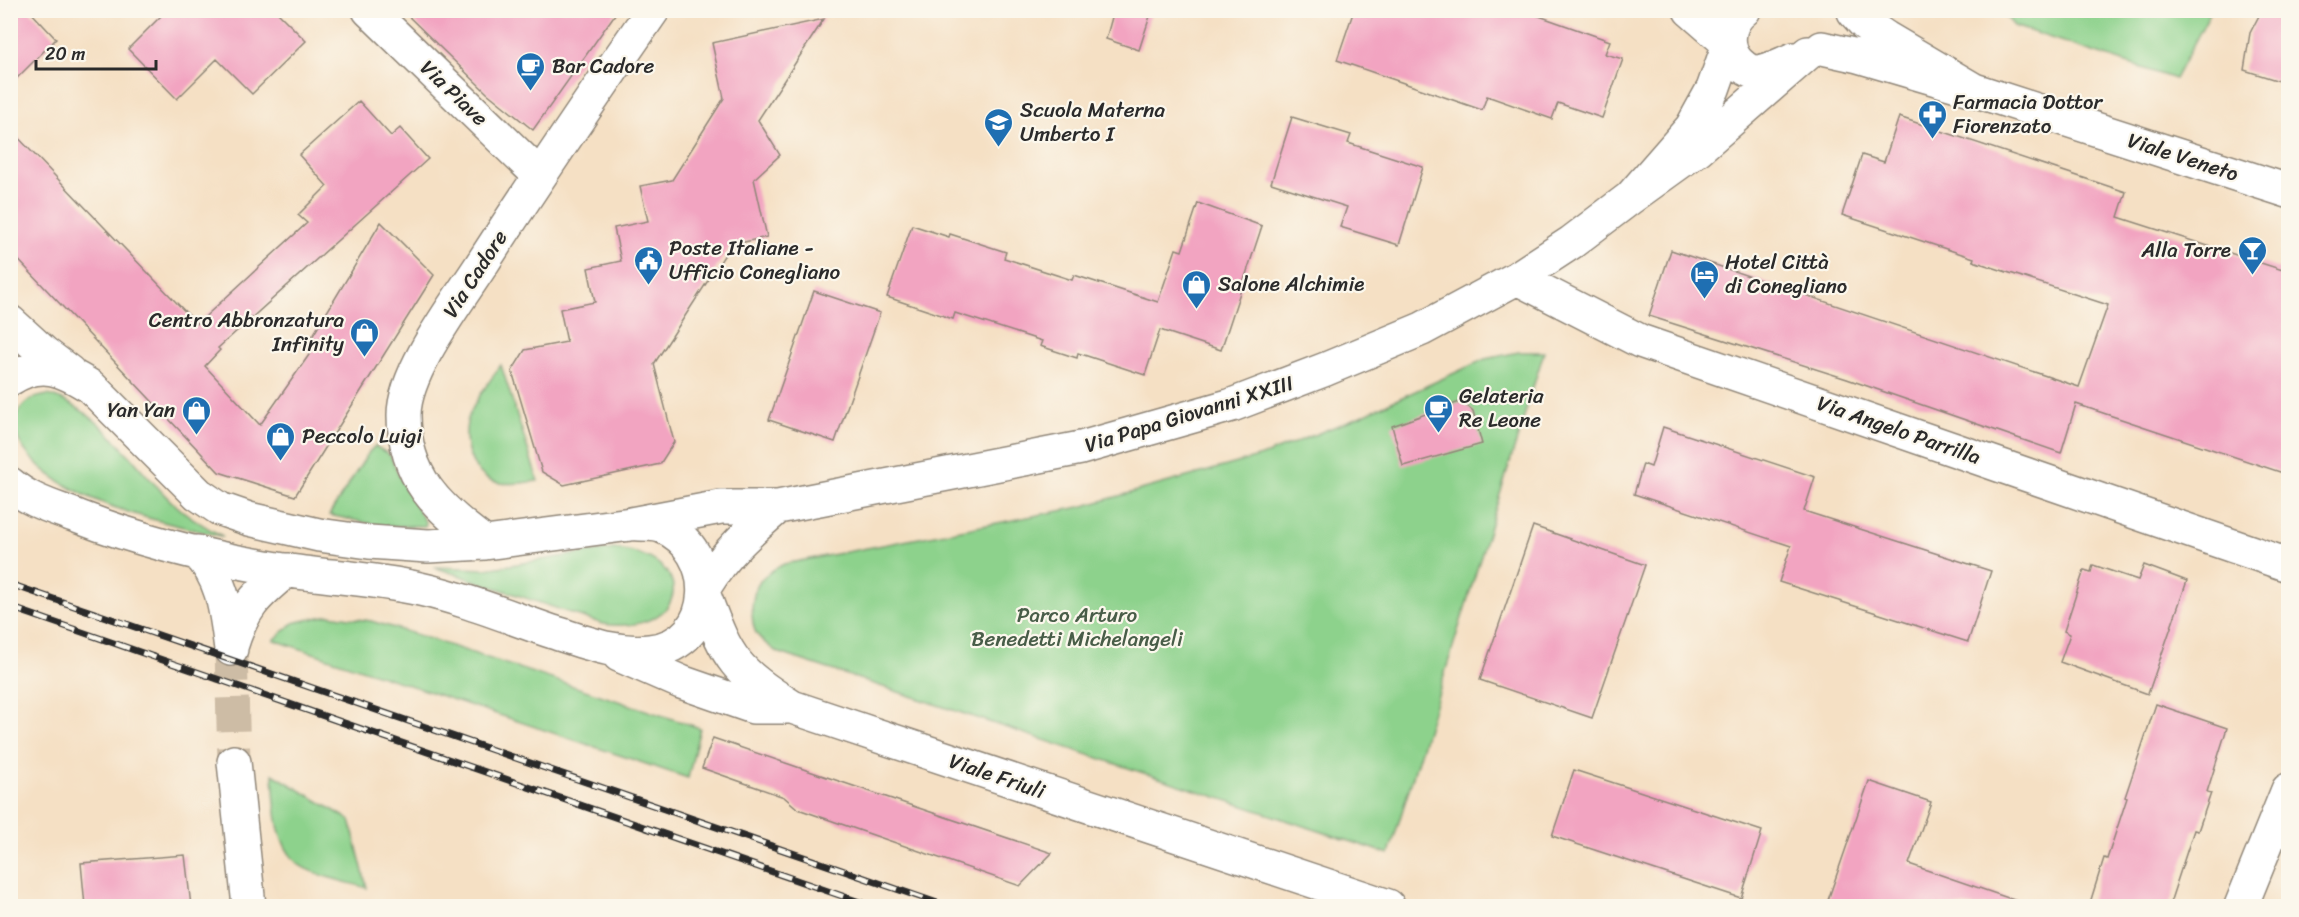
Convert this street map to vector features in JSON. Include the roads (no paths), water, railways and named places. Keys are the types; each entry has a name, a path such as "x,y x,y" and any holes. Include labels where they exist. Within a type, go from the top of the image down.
{"street":[{"name":"Via Piave","path":"369,10 539,175"},
{"name":"Via Cadore","path":"485,543 450,518 426,490 406,440 404,413 409,386 434,339 539,175 653,10"},
{"path":"1690,10 1729,44 1735,60 1749,72 1762,72 1839,41 1849,31 1855,19 1854,11"},
{"name":"Via Papa Giovanni XXIII","path":"1630,198 1692,127 1713,89 1729,44 1731,28 1738,14 1744,10"},
{"path":"1854,11 1864,23 1886,38 1974,90"},
{"path":"1815,51 1974,90"},
{"name":"Via Papa Giovanni XXIII","path":"631,524 721,507 778,507 1081,448 1232,405 1326,369 1422,329 1516,278 1572,242 1698,149 1815,51"},
{"name":"Viale Veneto","path":"1974,90 2289,191"},
{"name":"Via Angelo Parrilla","path":"1516,278 1640,341 2289,565"},
{"path":"10,322 75,377"},
{"path":"10,379 25,371 42,367 61,370 75,377 91,387 198,494 220,508 249,519 319,535 369,542 428,546 485,543 631,524 659,525 678,536 691,549 720,639 741,671 792,707"},
{"path":"19,492 116,531 197,552 287,570 419,589 607,650 651,651 669,646 695,625 705,592 721,562 778,507"},
{"path":"197,552 208,564 224,599 231,649 239,623 247,608 265,588 287,570"},
{"name":"Viale Friuli","path":"607,650 681,682 753,707 792,707 1388,906"},
{"path":"234,762 249,906"},
{"path":"2241,906 2289,790"}],"tunnel":[{"path":"231,649 234,762"}],"railway":[{"path":"10,584 946,906"},
{"path":"10,607 871,906"}],"place":[{"name":"Bar Cadore","path":"531,92"},
{"name":"Farmacia Dottor Fiorenzato","path":"1932,140"},
{"name":"Scuola Materna Umberto I","path":"999,148"},
{"name":"Alla Torre","path":"2252,276"},
{"name":"Poste Italiane - Ufficio Conegliano","path":"648,286"},
{"name":"Hotel Città di Conegliano","path":"1704,300"},
{"name":"Salone Alchimie","path":"1197,310"},
{"name":"Centro Abbronzatura Infinity","path":"365,358"},
{"name":"Gelateria Re Leone","path":"1438,434"},
{"name":"Yan Yan","path":"196,436"},
{"name":"Peccolo Luigi","path":"281,462"}],"park label":[{"name":"Parco Arturo Benedetti Michelangeli","path":"1077,627"}]}
